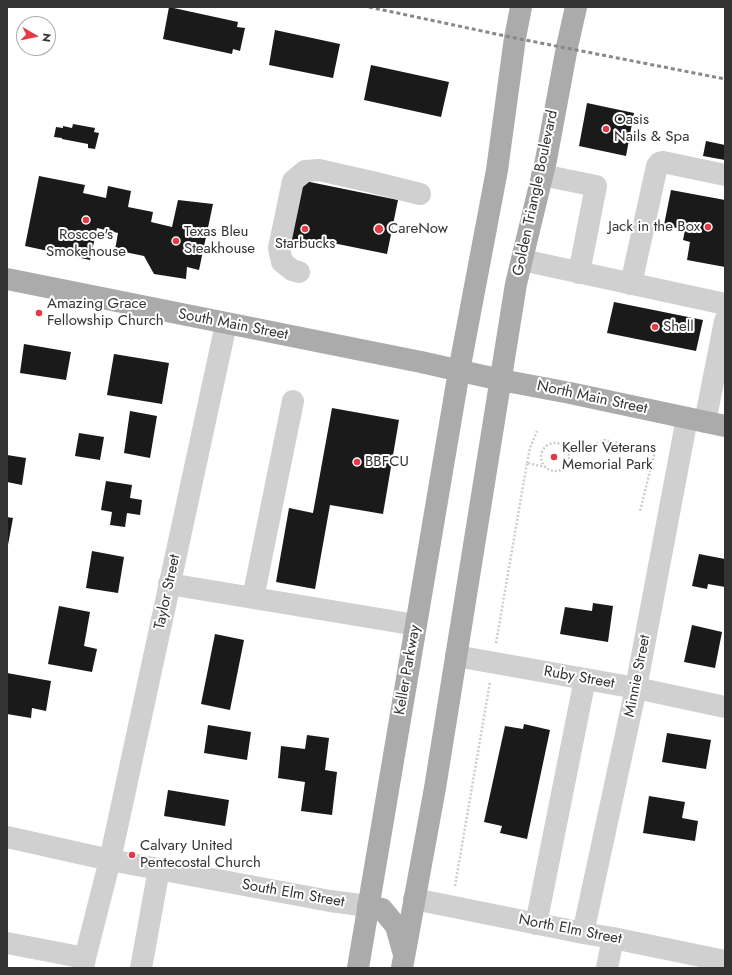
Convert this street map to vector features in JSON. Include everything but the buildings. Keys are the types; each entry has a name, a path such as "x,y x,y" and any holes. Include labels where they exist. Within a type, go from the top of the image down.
{"main road":[{"path":"459,371 497,170 515,38 521,7"},
{"name":"Golden Triangle Boulevard","path":"501,380 516,284 546,160 576,7"},
{"name":"South Main Street","path":"7,279 459,371"},
{"name":"North Main Street","path":"459,371 706,422"},
{"name":"Keller Parkway","path":"358,968 459,371"},
{"path":"403,962 435,788 501,380"},
{"path":"368,906 382,909 396,926 403,962"}],"street":[{"path":"632,284 657,166 659,163 663,162 725,175"},
{"path":"299,272 292,270 282,262 279,248 294,181 305,171 319,170 420,194"},
{"path":"542,175 596,186 579,273"},
{"path":"522,260 725,304"},
{"name":"Minnie Street","path":"583,933 636,688 706,422 725,321"},
{"name":"Taylor Street","path":"84,963 110,860 226,324"},
{"path":"253,598 293,401"},
{"path":"169,584 416,625"},
{"name":"Ruby Street","path":"456,656 636,688 725,707"},
{"path":"536,924 585,679"},
{"name":"South Elm Street","path":"7,837 110,860 330,901 368,906"},
{"path":"141,968 159,869"},
{"name":"North Elm Street","path":"414,899 725,961"},
{"path":"608,968 613,938"},
{"path":"7,943 84,963"}],"path":[{"path":"456,886 527,463 530,448 537,431"},
{"path":"545,467 542,463 541,454 549,443 558,442 566,447 587,449 604,440 654,451 640,511"},
{"path":"527,463 545,467 549,470 559,471 563,469 569,461 570,456 566,447"}],"railway":[{"path":"369,7 515,38 725,79"}],"place":[{"name":"Oasis Nails & Spa","path":"606,129"},
{"name":"Roscoe's Smokehouse","path":"86,220"},
{"name":"Jack in the Box","path":"708,227"},
{"name":"Starbucks","path":"305,229"},
{"name":"CareNow","path":"379,229"},
{"name":"Texas Bleu Steakhouse","path":"176,241"},
{"name":"Amazing Grace Fellowship Church","path":"39,313"},
{"name":"Shell","path":"655,327"},
{"name":"Keller Veterans Memorial Park","path":"554,457"},
{"name":"BBFCU","path":"357,462"},
{"name":"Calvary United Pentecostal Church","path":"132,855"}]}
